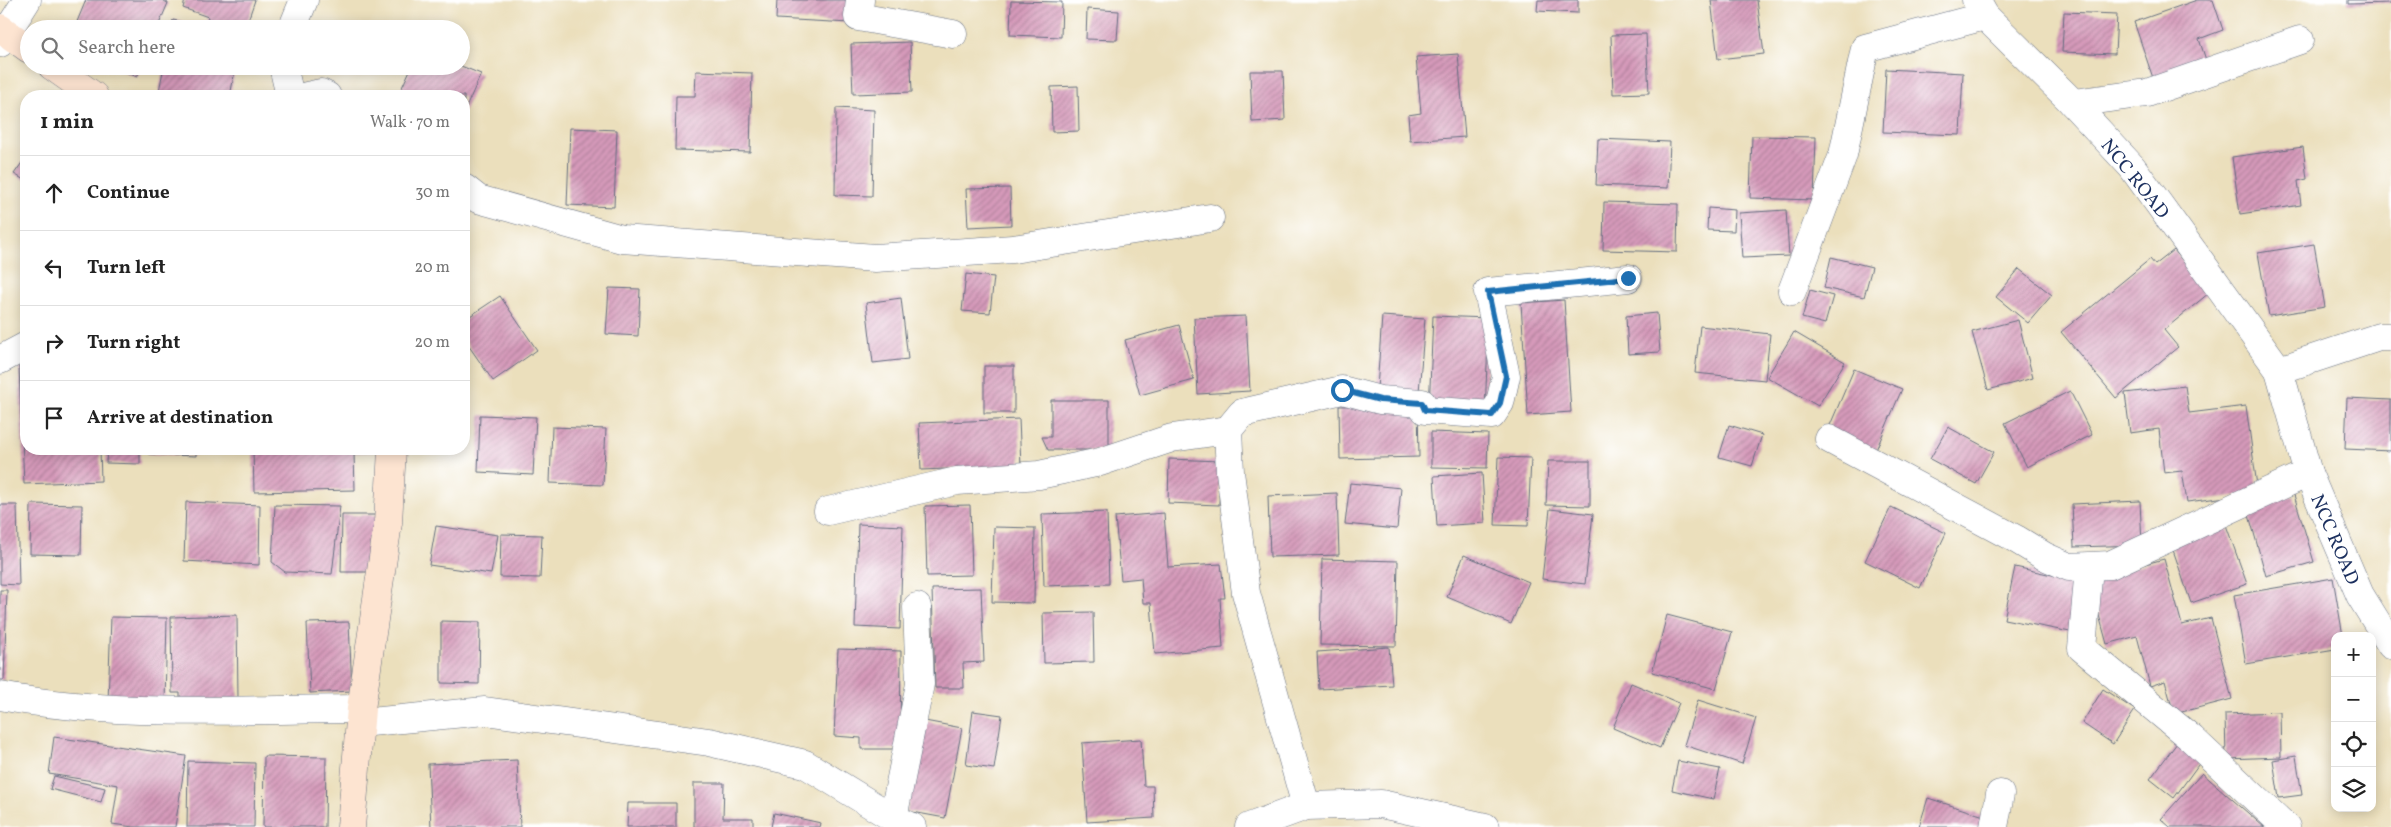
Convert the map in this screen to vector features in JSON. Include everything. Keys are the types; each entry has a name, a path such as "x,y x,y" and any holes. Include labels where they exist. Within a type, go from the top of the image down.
{"main road":[{"path":"2,35 20,44"},
{"path":"65,75 86,90"},
{"path":"351,827 361,716 388,524 392,455"}],"street":[{"path":"2,35 27,0"},
{"path":"296,20 304,0"},
{"path":"860,0 858,16 953,34"},
{"path":"1792,291 1843,155 1865,48 1981,8"},
{"name":"NCC ROAD","path":"1981,8 2074,103 2132,168 2279,370 2308,473 2360,595 2391,645"},
{"path":"2074,103 2147,93 2300,40"},
{"path":"286,75 289,90"},
{"path":"470,193 478,199 622,239 875,258 1013,249 1210,218"},
{"path":"1306,806 1246,593 1230,472 1228,430 1242,413 1342,390 1380,400 1422,403 1425,410 1439,413 1492,415 1500,403 1506,376 1488,292 1628,278"},
{"path":"2279,370 2379,337 2391,337"},
{"path":"0,360 20,349"},
{"path":"828,511 957,481 1039,475 1100,462 1172,438 1228,430"},
{"path":"1829,439 2016,538 2044,556 2069,567 2089,568 2110,565 2308,473"},
{"path":"2089,568 2082,648 2192,738 2286,827"},
{"path":"0,696 88,707 153,710 361,716 485,711 709,742 805,764 903,823 920,684 917,607"},
{"path":"1994,827 2000,794"},
{"path":"1248,827 1306,806 1381,804 1471,825"}],"building":[{"path":"86,0 162,0 168,3 161,20 78,20"},
{"path":"185,0 255,0 248,20 207,20 208,17 183,8"},
{"path":"777,0 851,0 850,23 776,19"},
{"path":"1538,0 1578,0 1578,13 1537,11"},
{"path":"1711,0 1757,0 1764,54 1718,59"},
{"path":"2197,0 2213,0 2223,30 2199,39 2207,63 2154,81 2134,22"},
{"path":"2348,0 2391,0 2391,3 2348,4"},
{"path":"1011,1 1062,2 1061,37 1010,35"},
{"path":"1087,9 1119,11 1117,40 1086,39"},
{"path":"2064,12 2117,14 2115,54 2062,52"},
{"path":"1646,34 1649,93 1613,94 1611,35"},
{"path":"910,42 912,92 853,94 851,44"},
{"path":"1458,54 1465,137 1410,141 1408,115 1421,113 1416,57"},
{"path":"1886,69 1963,73 1960,135 1883,132"},
{"path":"470,70 481,74 470,99 470,90 401,90 408,75 470,75"},
{"path":"696,71 752,73 750,152 675,150 676,96 695,96"},
{"path":"1250,71 1283,71 1285,120 1252,122"},
{"path":"162,75 234,75 231,90 159,90"},
{"path":"1078,86 1079,131 1052,132 1051,87"},
{"path":"836,108 874,110 872,196 835,195"},
{"path":"570,128 617,130 614,207 567,205"},
{"path":"1752,136 1816,137 1814,200 1750,198"},
{"path":"1598,139 1670,142 1668,188 1596,185"},
{"path":"2303,147 2307,179 2298,181 2301,205 2240,214 2232,157"},
{"path":"20,166 20,178 14,174"},
{"path":"1010,188 1011,225 968,227 966,189"},
{"path":"1604,202 1678,204 1677,252 1603,250"},
{"path":"1708,208 1735,210 1734,231 1707,230"},
{"path":"1786,210 1789,256 1742,258 1739,213"},
{"path":"2314,244 2325,307 2269,316 2258,253"},
{"path":"2174,250 2209,293 2164,330 2178,347 2116,398 2061,332 2150,259 2155,265"},
{"path":"1831,257 1872,267 1864,297 1824,288"},
{"path":"2019,269 2052,295 2028,323 1996,297"},
{"path":"966,274 994,277 990,313 962,311"},
{"path":"609,288 640,289 638,336 606,334"},
{"path":"1810,290 1833,296 1825,324 1802,318"},
{"path":"500,296 537,350 493,381 470,348 470,316"},
{"path":"901,298 908,359 873,363 866,303"},
{"path":"1564,300 1571,412 1528,415 1521,303"},
{"path":"1657,313 1660,352 1628,354 1626,316"},
{"path":"1246,316 1250,391 1198,394 1194,318"},
{"path":"1382,316 1425,319 1419,392 1377,389"},
{"path":"1433,316 1489,318 1485,411 1429,410"},
{"path":"2018,320 2033,378 1988,390 1972,332"},
{"path":"1179,325 1194,380 1140,395 1125,340"},
{"path":"1700,326 1770,334 1765,380 1695,373"},
{"path":"1794,332 1845,362 1818,406 1767,377"},
{"path":"984,366 1014,366 1014,413 984,413"},
{"path":"1854,369 1902,389 1876,450 1828,430"},
{"path":"2185,386 2189,413 2246,406 2258,493 2187,502 2182,471 2164,473 2159,429 2130,433 2125,393"},
{"path":"2070,391 2092,435 2027,467 2005,423"},
{"path":"2347,398 2391,400 2391,451 2345,449"},
{"path":"1051,400 1109,400 1109,450 1048,450 1042,437 1051,437"},
{"path":"1418,405 1419,457 1340,459 1339,406"},
{"path":"480,415 536,417 533,475 478,472"},
{"path":"1019,419 1021,466 921,470 919,423"},
{"path":"1729,425 1762,435 1752,466 1719,457"},
{"path":"552,427 606,429 603,485 550,483"},
{"path":"1948,427 1994,452 1976,484 1930,459"},
{"path":"1431,432 1488,434 1487,468 1431,467"},
{"path":"23,455 100,455 101,481 24,484"},
{"path":"107,455 140,455 140,464 106,463"},
{"path":"253,455 354,455 355,490 254,492"},
{"path":"1498,457 1531,458 1528,526 1495,525"},
{"path":"1169,459 1220,461 1219,505 1168,503"},
{"path":"1548,461 1590,461 1590,506 1546,505"},
{"path":"1482,473 1485,523 1437,526 1434,476"},
{"path":"1350,483 1401,488 1397,529 1345,524"},
{"path":"1337,493 1339,555 1270,557 1268,496"},
{"path":"2294,495 2314,562 2266,576 2247,508"},
{"path":"2140,501 2142,545 2074,547 2072,504"},
{"path":"186,502 260,505 259,565 184,561"},
{"path":"31,504 82,505 81,555 30,554"},
{"path":"0,505 17,505 19,585 0,584"},
{"path":"275,505 340,506 332,574 285,572 272,562"},
{"path":"970,505 972,575 927,576 925,506"},
{"path":"1891,507 1946,533 1920,588 1865,561"},
{"path":"1550,509 1593,514 1585,584 1542,579"},
{"path":"1107,512 1109,584 1044,586 1042,514"},
{"path":"1164,513 1168,567 1221,564 1225,598 1220,598 1223,648 1155,654 1151,603 1143,603 1141,578 1121,580 1115,517"},
{"path":"342,515 381,515 380,572 341,572"},
{"path":"858,524 903,526 900,629 855,627"},
{"path":"2226,525 2247,584 2191,603 2171,544"},
{"path":"436,526 498,535 491,574 429,565"},
{"path":"994,527 1035,528 1034,603 992,602"},
{"path":"501,534 542,535 540,578 500,577"},
{"path":"1464,555 1529,582 1511,624 1447,597"},
{"path":"1322,559 1398,561 1396,646 1320,645"},
{"path":"2164,559 2182,625 2211,618 2232,699 2174,714 2165,681 2150,686 2137,636 2107,644 2089,579"},
{"path":"2015,567 2080,581 2070,632 2004,619"},
{"path":"2333,578 2342,632 2331,632 2331,650 2246,664 2234,595"},
{"path":"981,588 984,662 963,663 964,688 935,688 932,589"},
{"path":"0,590 7,590 4,680 0,680"},
{"path":"1093,612 1094,662 1044,663 1043,613"},
{"path":"237,615 238,700 180,701 180,693 172,693 171,617"},
{"path":"1667,615 1732,632 1716,689 1652,672"},
{"path":"111,617 167,618 165,703 108,702"},
{"path":"441,621 480,622 479,684 441,683"},
{"path":"349,622 352,691 310,693 307,623"},
{"path":"1389,647 1392,685 1319,689 1317,652"},
{"path":"838,649 901,651 900,749 861,749 861,738 834,736"},
{"path":"1631,683 1679,703 1660,748 1613,728"},
{"path":"2103,689 2135,710 2113,744 2082,723"},
{"path":"1698,700 1756,718 1742,764 1684,745"},
{"path":"973,711 1002,715 994,769 966,765"},
{"path":"2280,712 2281,757 2226,759 2225,714"},
{"path":"925,721 962,728 945,818 907,811"},
{"path":"54,737 186,756 175,827 133,827 112,824 118,785 49,774"},
{"path":"1141,739 1144,786 1153,786 1154,818 1087,822 1082,743"},
{"path":"2177,743 2201,761 2174,798 2150,779"},
{"path":"264,756 326,757 325,827 263,827"},
{"path":"2296,756 2302,795 2279,798 2273,760"},
{"path":"517,760 520,827 431,827 428,764"},
{"path":"188,761 255,763 254,827 187,827"},
{"path":"1678,761 1720,769 1713,799 1672,790"},
{"path":"2202,773 2264,827 2170,827 2161,819"},
{"path":"54,776 105,788 101,802 50,789"},
{"path":"694,783 724,783 723,818 753,818 753,827 694,827"},
{"path":"1928,798 1984,816 1980,827 1919,827"},
{"path":"628,803 676,803 676,827 627,827"},
{"path":"774,813 821,823 820,827 771,827"}],"route":[{"path":"1342,390 1380,400 1422,403 1425,410 1439,413 1492,415 1500,403 1506,376 1488,292 1628,278"}]}
